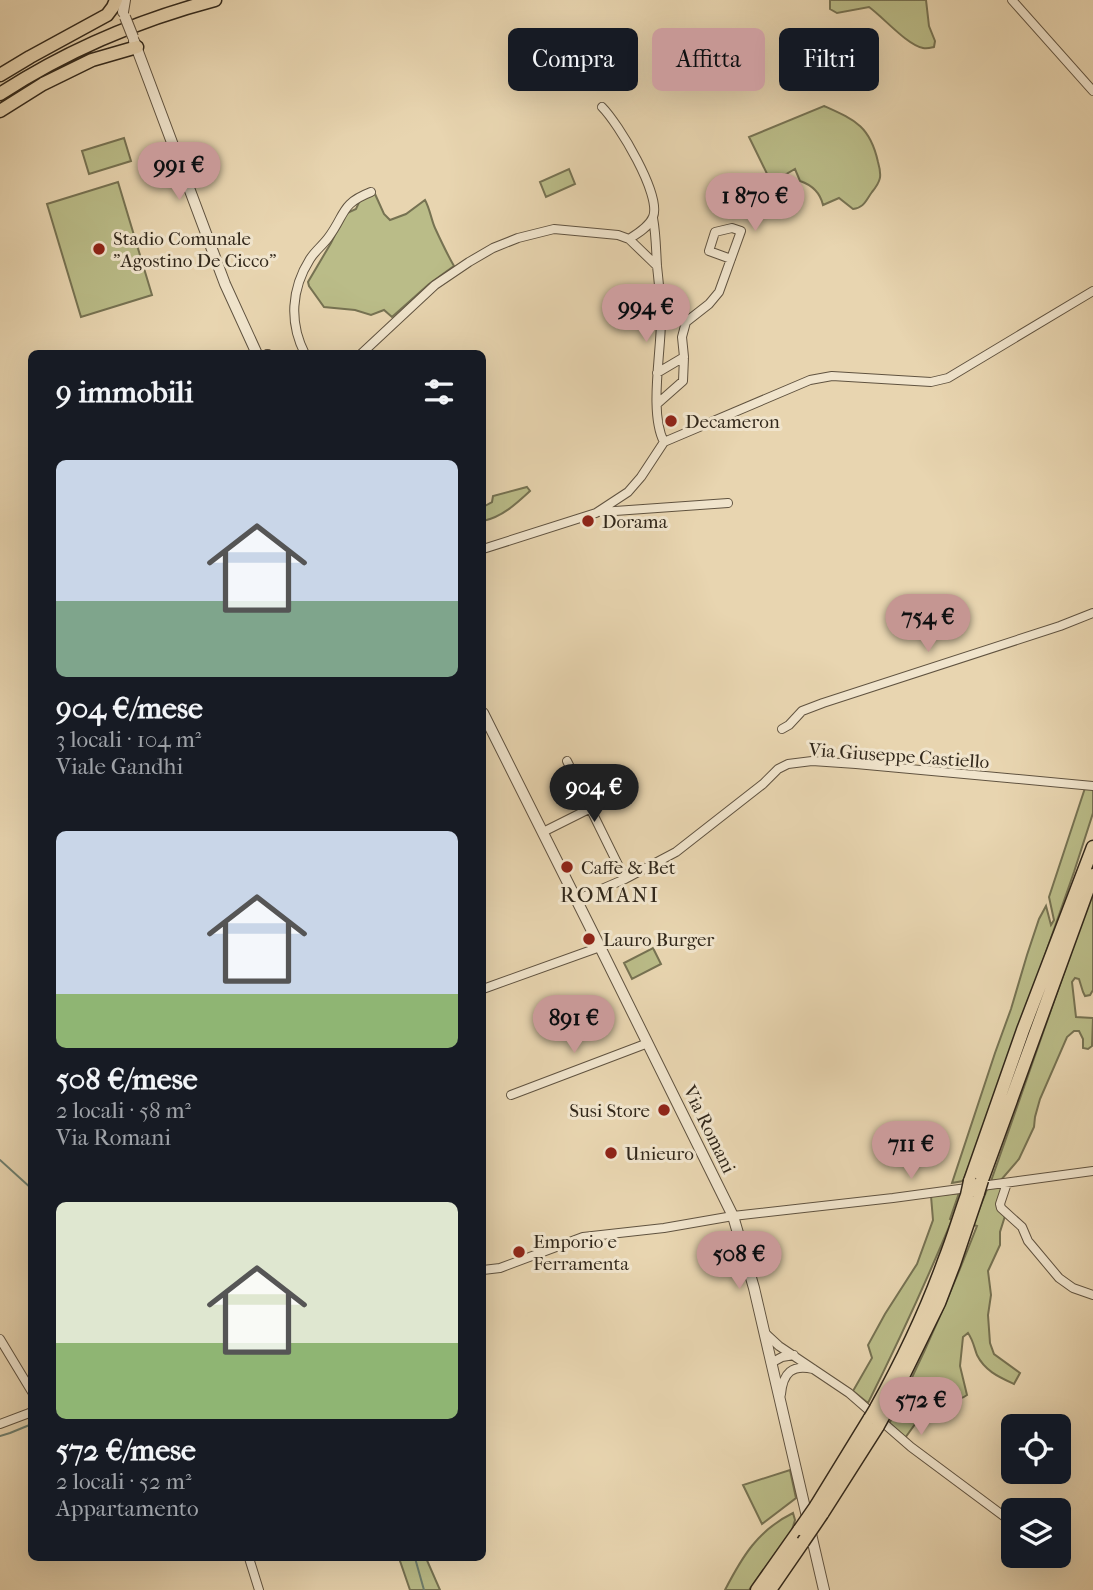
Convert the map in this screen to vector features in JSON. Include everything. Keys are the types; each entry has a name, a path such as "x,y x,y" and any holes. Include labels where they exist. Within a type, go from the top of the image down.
{"highway":[{"path":"0,94 93,43 146,22 215,0"},
{"path":"0,75 107,15 113,7 121,7"},
{"path":"0,111 43,84 135,42"},
{"path":"757,1590 775,1576 819,1510 877,1417 939,1303 954,1264 974,1187 1023,1030 1093,847"},
{"path":"974,1187 1093,876"}],"street":[{"path":"125,0 121,7 225,284 255,350"},
{"path":"1012,0 1093,90"},
{"path":"602,107 619,127 647,183 654,204 661,318 657,425 664,442"},
{"path":"304,350 294,324 294,299 300,278 310,258 329,237 348,204 371,192"},
{"path":"629,239 653,218"},
{"path":"657,404 683,381 682,337 686,322 709,304 719,292 731,259 741,231 732,228 715,232 709,251 731,259"},
{"path":"365,350 435,285 469,261 518,238 554,229 629,239 657,266"},
{"path":"486,548 596,513 628,492 664,442 810,380 832,376 940,381 1093,291"},
{"path":"661,318 686,322"},
{"path":"657,373 684,357"},
{"path":"596,513 728,503"},
{"path":"782,729 802,711 823,703 1093,613"},
{"name":"Via Romani","path":"486,719 733,1216 765,1333 824,1590"},
{"path":"567,761 625,879"},
{"name":"Via Giuseppe Castiello","path":"576,900 625,879 676,852 763,784 778,769 788,764 812,761 856,764 1093,786"},
{"path":"543,832 631,788"},
{"path":"486,988 600,947"},
{"path":"511,1095 648,1043"},
{"path":"487,1270 583,1237 1093,1171"},
{"path":"1007,1182 1001,1208 1022,1227 1028,1241 1059,1278 1073,1288 1093,1295"},
{"path":"765,1333 779,1346 849,1393 911,1447 1001,1514"},
{"path":"0,1339 28,1385"},
{"path":"771,1363 794,1355"},
{"path":"771,1363 781,1368 816,1370"},
{"path":"781,1404 785,1379 797,1367"},
{"path":"0,1424 28,1414"},
{"path":"250,1561 259,1590"}],"green space":[{"path":"830,0 926,0 934,47 923,48 910,42 869,7 837,13 830,9"},
{"path":"824,106 860,126 875,150 880,178 860,207 853,209 839,198 823,205 815,190 800,181 795,169 773,186 749,137"},
{"path":"124,138 131,161 89,174 82,151"},
{"path":"569,169 575,184 546,197 540,182"},
{"name":"Stadio Comunale \"Agostino De Cicco\"","path":"118,182 152,295 81,317 47,204"},
{"path":"375,194 384,214 390,220 406,214 425,200 435,228 454,266 392,317 384,310 371,315 355,310 324,307 308,282 345,214 356,209 360,200"},
{"path":"527,487 530,491 503,513 486,520 486,505 492,502 493,496"},
{"path":"1085,788 1093,789 1093,813 1074,872 985,1127 963,1181 952,1183 1039,919 1046,906 1051,925 1054,920 1049,897"},
{"path":"1093,890 1093,990 1090,995 1085,996 1079,979 1075,978 1072,982 1076,1017 1093,1018 1092,1046 1083,1048 1079,1031 1074,1031 1067,1037 1040,1099 1034,1127 1019,1159 1001,1180 991,1181"},
{"path":"653,948 661,964 632,979 624,963"},
{"path":"1004,1186 999,1199 1005,1216 1000,1232 1000,1245 988,1271 991,1295 988,1315 990,1343 994,1354 1020,1373 1014,1384 988,1369 980,1361 968,1333 963,1337 960,1366 967,1395 955,1400 936,1395 905,1438 889,1424 957,1276 977,1226 973,1225 988,1187"},
{"path":"959,1193 950,1219 952,1220 868,1403 853,1391 872,1358 868,1345 917,1264 933,1220 931,1196"},
{"path":"790,1470 796,1498 762,1524 743,1485"},
{"path":"793,1513 795,1520 792,1530 749,1590 725,1590 752,1546 770,1528"},
{"path":"400,1561 427,1561 440,1590 410,1590"}],"waterway":[{"path":"0,1160 28,1185"},
{"path":"0,1436 28,1426"},
{"path":"416,1561 424,1590"}],"place":[{"name":"Stadio Comunale \"Agostino De Cicco\"","path":"99,249"},
{"name":"Decameron","path":"671,421"},
{"name":"Dorama","path":"588,521"},
{"name":"Caffe & Bet","path":"567,867"},
{"name":"Lauro Burger","path":"589,939"},
{"name":"Susi Store","path":"664,1110"},
{"name":"Unieuro","path":"611,1153"},
{"name":"Emporio e Ferramenta","path":"519,1252"}],"district":[{"name":"ROMANI","path":"610,895"}]}
